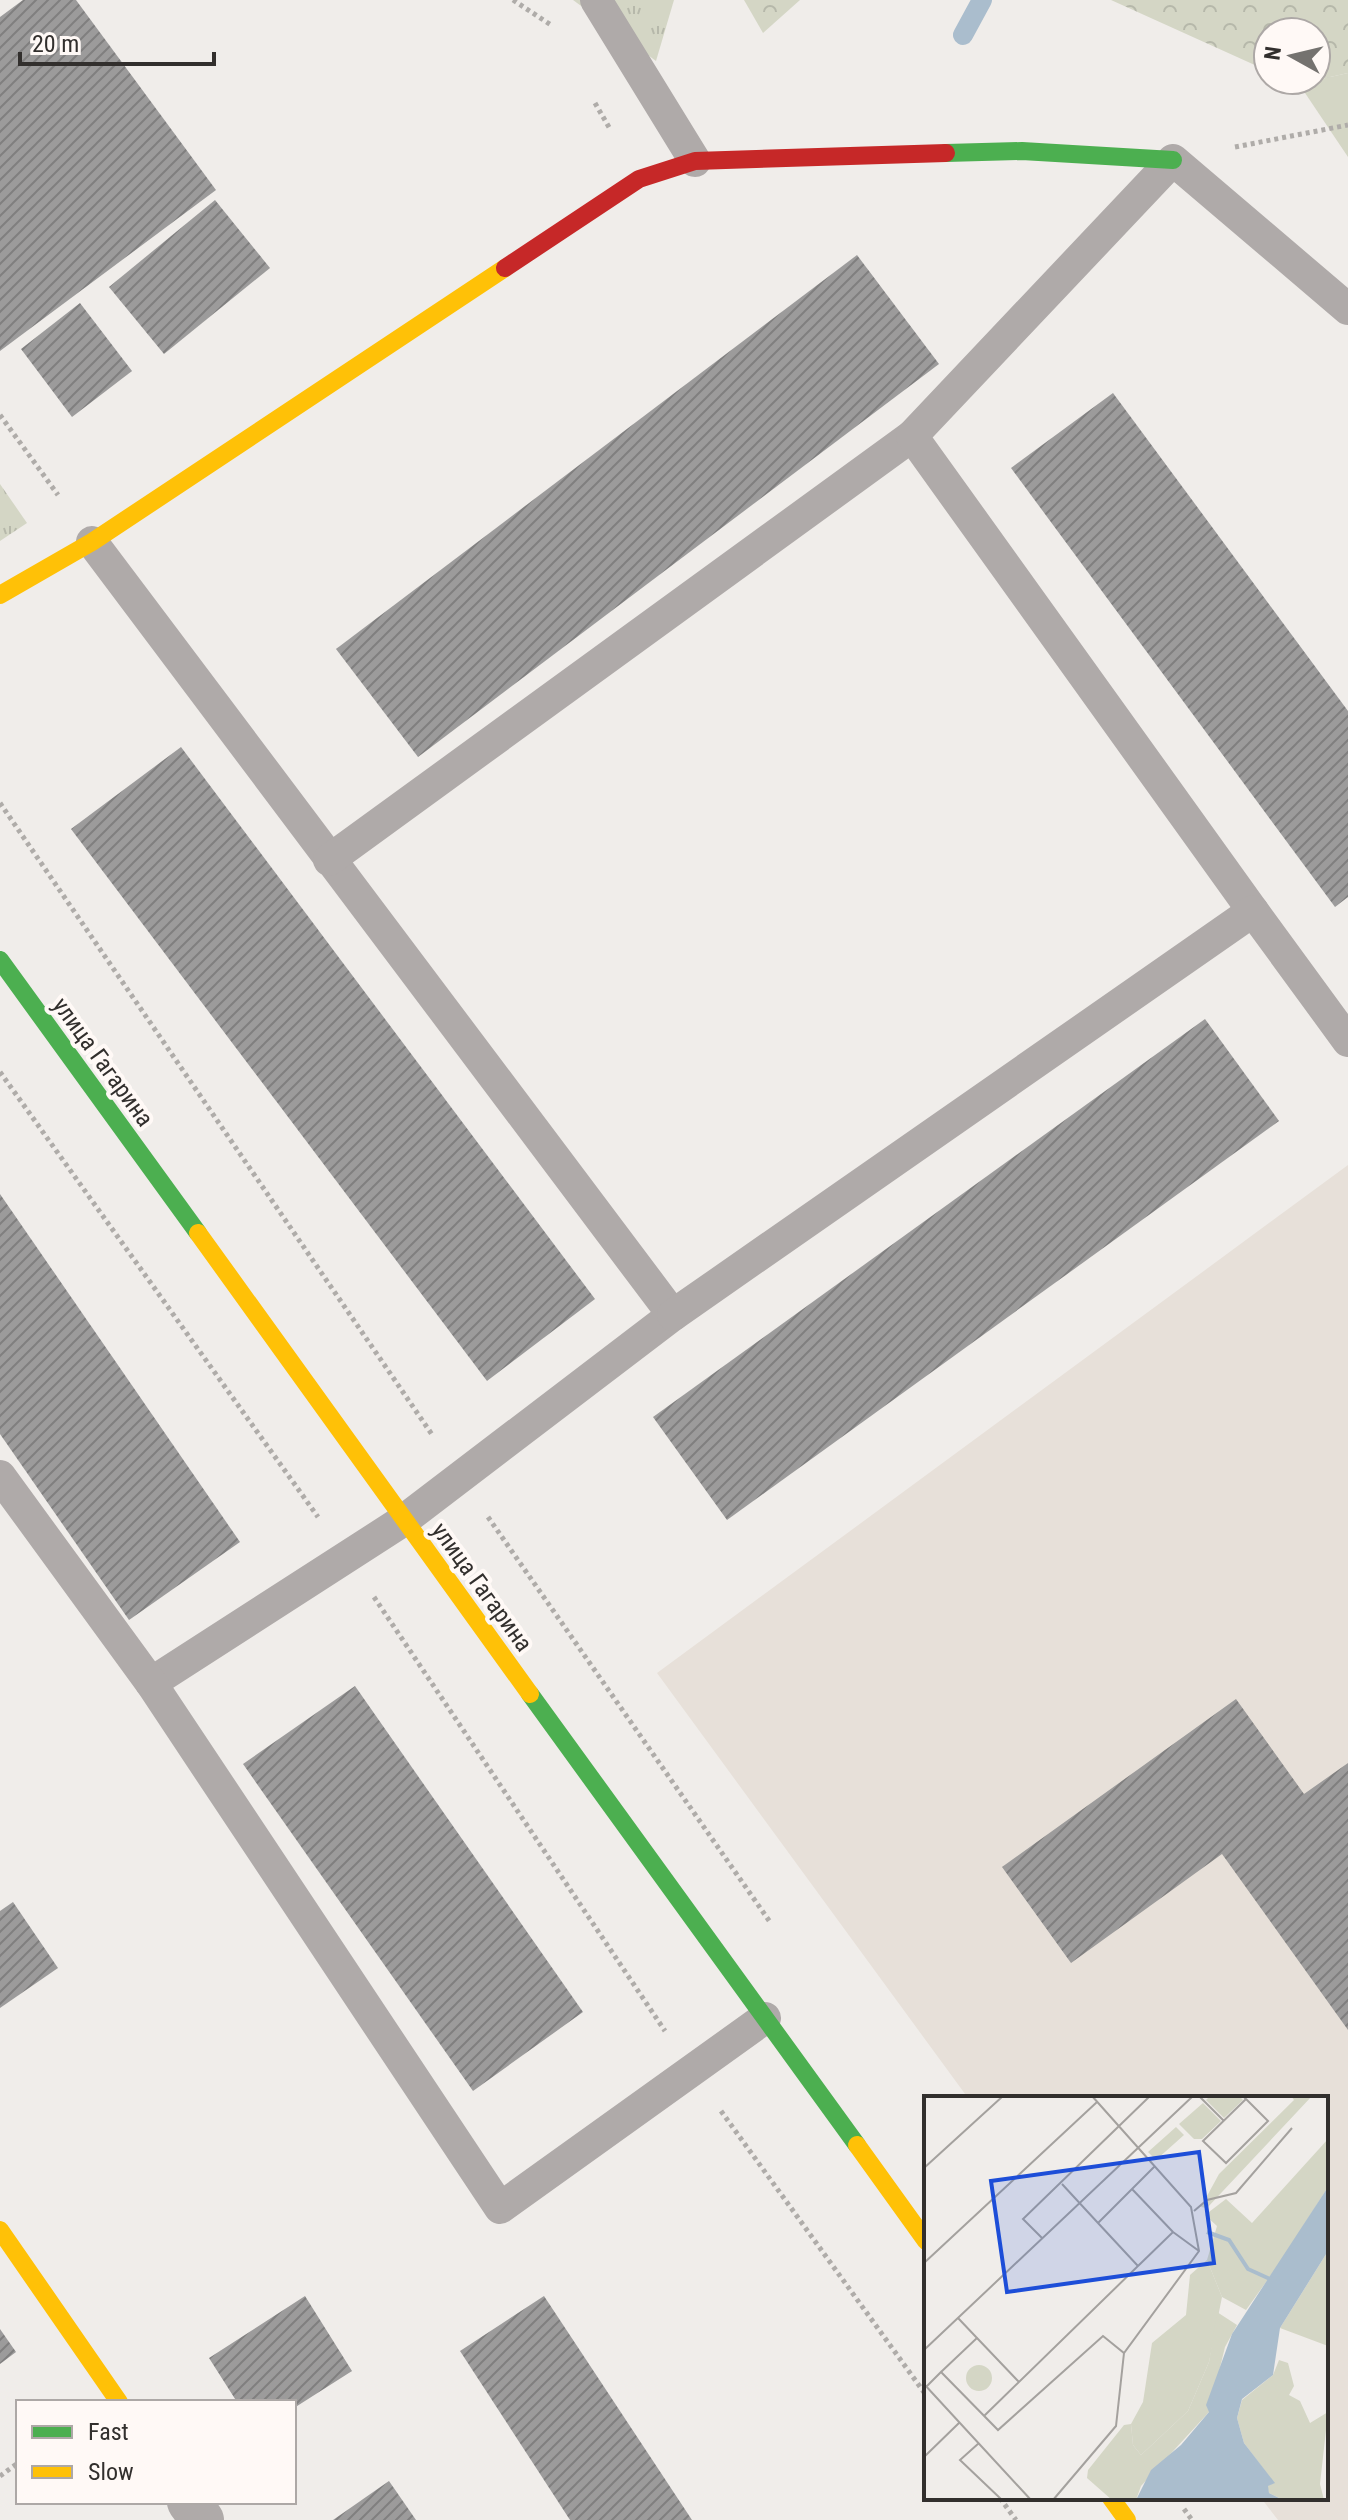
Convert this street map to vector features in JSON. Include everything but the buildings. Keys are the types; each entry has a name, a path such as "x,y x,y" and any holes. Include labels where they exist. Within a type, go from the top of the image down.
{"main road":[{"path":"0,595 92,542 639,179 695,161 1022,151 1173,160"},
{"name":"улица Гагарина","path":"0,960 924,2238"},
{"path":"0,2230 118,2400"},
{"path":"1112,2500 1127,2520"}],"lane":[{"path":"596,0 695,161"},
{"path":"329,860 912,436 1173,160 1348,309"},
{"path":"912,436 1348,1041"},
{"path":"92,542 673,1315"},
{"path":"151,1683 404,1520 673,1315 1253,911"},
{"path":"0,1476 151,1683 500,2208 765,2018"}],"path":[{"path":"513,0 550,24 557,37"},
{"path":"594,101 639,179"},
{"path":"1173,160 1348,125"},
{"path":"0,415 92,542"},
{"path":"0,1072 348,1557 692,2071 924,2392"},
{"path":"1001,2500 1016,2520"}],"shaded area":[{"path":"1348,1165 1348,2520 1278,2520 1263,2500 1328,2500 1328,2096 967,2096 657,1673"}],"green space":[{"path":"573,0 674,0 656,61"},
{"path":"744,0 800,0 763,33"},
{"path":"1111,0 1348,0 1348,73 1332,77 1332,16 1252,16 1252,64"},
{"path":"1348,73 1348,157 1307,96 1332,96 1332,77"},
{"path":"0,484 27,523 0,541"}],"waterway":[{"path":"963,35 982,0"}],"traffic: fast":[{"path":"946,153 1022,151 1173,160"},
{"path":"0,960 198,1233"},
{"path":"530,1694 857,2145"}],"traffic: slow":[{"path":"0,595 92,542 505,268"},
{"path":"198,1233 530,1694"},
{"path":"857,2145 924,2238"},
{"path":"0,2230 118,2400"},
{"path":"1112,2500 1127,2520"}],"traffic: jam":[{"path":"505,268 639,179 695,161 946,153"}]}
